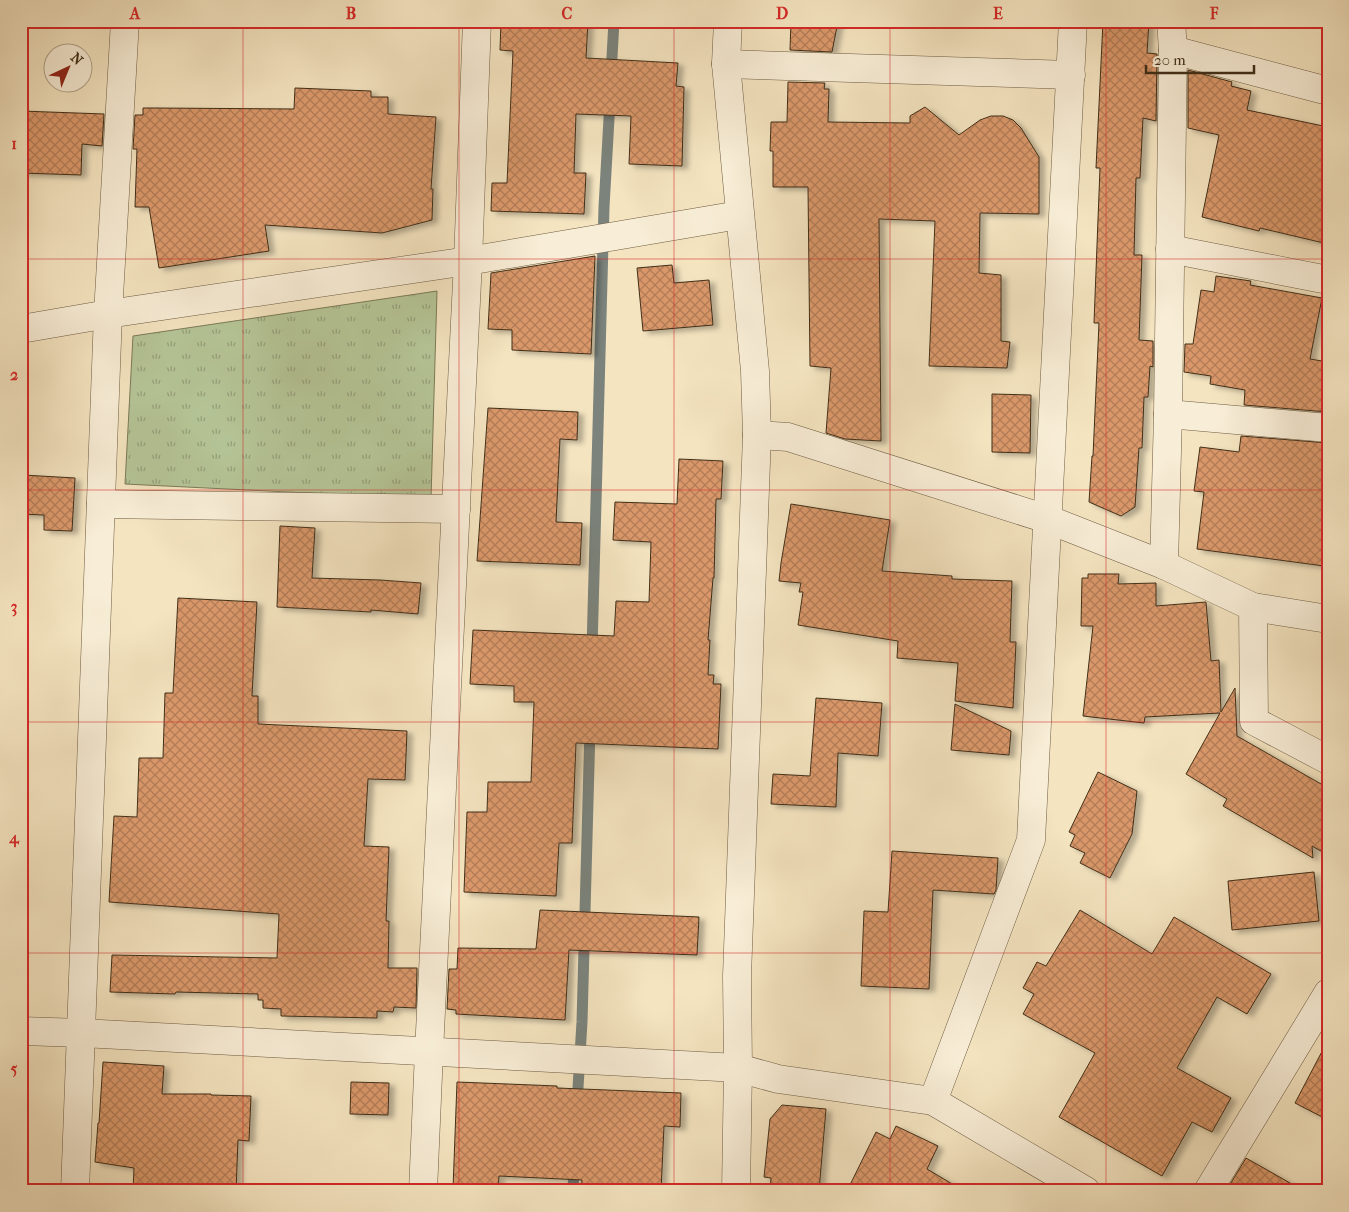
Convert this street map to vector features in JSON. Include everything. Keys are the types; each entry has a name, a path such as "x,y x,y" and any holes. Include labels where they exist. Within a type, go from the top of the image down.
{"street":[{"path":"75,1191 108,314 125,21"},
{"path":"423,1191 468,261 477,21"},
{"path":"728,21 726,64 755,371 757,435 737,976 736,1191"},
{"path":"932,1101 1031,840 1074,21"},
{"path":"1164,565 1173,50 1171,21"},
{"path":"1173,50 1328,91"},
{"path":"726,64 1071,75"},
{"path":"21,330 108,314 468,261 739,215"},
{"path":"1170,249 1328,280"},
{"path":"1168,414 1328,428"},
{"path":"757,435 788,438 1047,519 1164,565 1253,607 1328,619"},
{"path":"101,504 456,509"},
{"path":"1253,607 1254,721 1328,760"},
{"path":"1208,1191 1328,993"},
{"path":"21,1031 738,1068 778,1079 932,1101 1086,1191"}],"green space":[{"path":"437,291 431,499 125,484 133,336"}],"building":[{"path":"501,21 588,21 586,58 678,63 676,86 684,87 682,166 629,164 631,116 576,114 574,173 586,173 584,214 491,211 492,183 507,183 513,51 500,50"},
{"path":"791,21 838,21 832,52 790,50"},
{"path":"1103,21 1149,21 1147,53 1157,54 1156,121 1143,118 1140,178 1136,178 1134,255 1142,255 1139,340 1153,341 1153,367 1150,366 1148,397 1144,397 1142,448 1139,448 1135,507 1121,516 1089,502 1099,323 1094,323 1100,168 1096,168"},
{"path":"1188,70 1232,82 1231,86 1251,91 1247,110 1328,127 1328,244 1260,228 1259,231 1202,217 1219,135 1188,128"},
{"path":"788,82 825,83 824,89 829,89 828,122 910,123 910,116 925,107 959,135 980,120 991,116 1003,116 1013,120 1021,128 1039,157 1039,214 980,213 979,273 1001,275 1001,341 1010,342 1007,368 929,366 935,221 879,219 881,441 845,439 826,433 831,368 810,366 808,187 773,187 773,151 770,151 771,122 787,122"},
{"path":"295,88 371,91 371,97 388,97 388,114 436,117 431,189 433,189 432,220 382,233 265,225 269,251 159,268 149,207 135,207 137,149 133,149 135,115 143,115 143,108 294,109"},
{"path":"21,111 104,114 102,146 82,144 81,175 21,173"},
{"path":"595,256 591,354 512,350 512,330 488,329 491,273"},
{"path":"672,265 674,283 709,280 713,325 643,331 637,268"},
{"path":"1216,276 1251,281 1250,285 1322,298 1310,359 1328,362 1328,412 1244,405 1245,390 1210,384 1211,376 1184,372 1185,344 1193,344 1201,290 1214,292"},
{"path":"992,394 1031,395 1030,453 992,452"},
{"path":"488,408 578,412 577,440 560,439 556,522 582,523 580,565 477,561"},
{"path":"1241,436 1328,443 1328,551 1324,566 1197,549 1204,492 1194,491 1200,447 1239,452"},
{"path":"679,459 723,461 721,499 716,499 714,578 708,640 710,640 708,675 714,675 713,684 721,684 718,749 576,743 572,843 559,843 556,896 464,892 467,812 487,812 488,782 531,782 534,702 514,702 514,686 470,684 473,630 614,636 616,601 649,602 651,542 613,540 615,502 677,504"},
{"path":"23,475 75,478 72,531 44,530 44,515 21,514"},
{"path":"791,504 890,520 882,571 952,576 952,579 1012,581 1010,642 1016,642 1013,708 955,701 958,663 897,658 898,641 798,625 803,592 799,592 801,583 779,581"},
{"path":"280,526 315,528 312,578 421,583 418,614 371,610 371,612 277,607"},
{"path":"1088,574 1119,574 1118,584 1156,583 1156,606 1206,602 1211,661 1219,660 1221,712 1235,688 1237,736 1328,788 1328,855 1312,846 1313,858 1223,806 1227,799 1186,774 1220,713 1145,717 1144,723 1083,716 1093,626 1081,626 1082,578 1088,578"},
{"path":"178,598 257,602 252,696 258,696 258,724 407,731 405,780 368,779 364,846 389,847 386,921 389,921 388,968 417,968 416,1008 394,1007 393,1012 377,1011 377,1018 281,1016 281,1009 263,1008 263,1000 258,1000 258,994 110,992 112,955 277,958 279,914 109,902 114,816 137,817 139,758 163,758 165,693 173,693"},
{"path":"816,698 882,703 878,756 838,753 836,807 771,804 773,774 810,776"},
{"path":"955,704 1011,731 1009,755 951,750"},
{"path":"1098,772 1137,791 1132,834 1110,878 1080,863 1085,853 1070,846 1075,835 1069,832"},
{"path":"892,851 998,858 996,890 994,894 933,890 929,989 861,986 864,911 888,912"},
{"path":"1314,872 1319,921 1232,930 1228,881"},
{"path":"540,910 699,917 697,955 569,950 565,1020 456,1014 456,1010 447,1009 449,969 457,969 458,948 536,949"},
{"path":"1080,910 1152,954 1174,917 1271,974 1247,1014 1217,997 1177,1068 1231,1098 1212,1132 1192,1122 1162,1176 1059,1117 1095,1053 1023,1014 1034,994 1023,988 1037,962 1046,966"},
{"path":"1328,1040 1328,1120 1295,1103"},
{"path":"103,1062 164,1066 162,1094 251,1096 249,1141 238,1140 236,1191 133,1191 134,1168 95,1162"},
{"path":"351,1082 389,1083 388,1115 350,1114"},
{"path":"457,1082 681,1093 680,1127 664,1126 661,1191 581,1191 582,1180 499,1176 498,1190 453,1189"},
{"path":"782,1105 826,1109 819,1191 770,1191 771,1178 764,1177 770,1119"},
{"path":"896,1126 938,1146 927,1169 964,1191 847,1191 876,1132 890,1139"},
{"path":"1246,1158 1304,1191 1226,1191"}],"waterway":[{"path":"611,75 614,21"},
{"path":"592,649 604,207 610,101"},
{"path":"577,1104 582,1022 590,728"},
{"path":"573,1191 574,1165"}]}
